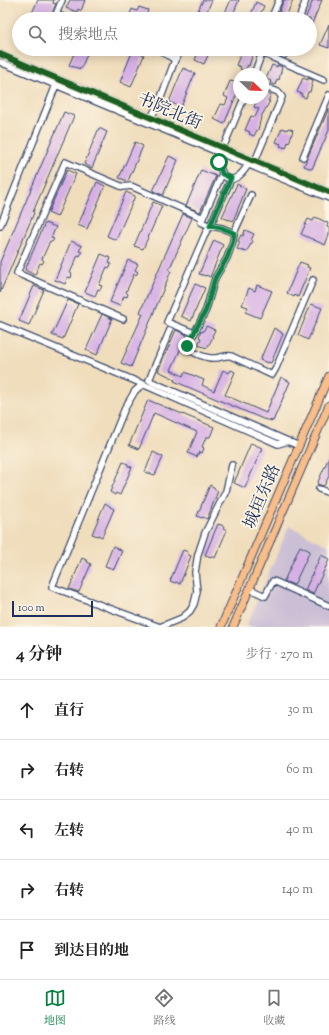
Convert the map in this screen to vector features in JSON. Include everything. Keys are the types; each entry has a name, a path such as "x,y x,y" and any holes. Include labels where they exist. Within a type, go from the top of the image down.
{"main road":[{"name":"城垣东路","path":"221,627 329,376"},
{"name":"城垣东路","path":"233,627 329,405"}],"street":[{"path":"57,12 62,0"},
{"path":"274,12 279,0"},
{"path":"302,12 306,0"},
{"name":"书院北街","path":"0,54 329,192"},
{"path":"169,56 175,60"},
{"path":"151,118 178,56"},
{"path":"256,68 261,56"},
{"path":"269,56 324,80"},
{"name":"书院北街","path":"0,62 329,198"},
{"path":"0,226 56,85"},
{"path":"255,161 282,97 278,92 269,88"},
{"path":"303,157 329,95"},
{"path":"223,148 241,104"},
{"path":"219,153 219,162 222,174 201,222 234,233"},
{"path":"123,319 17,273 65,162 123,187 130,186 203,218"},
{"path":"222,174 234,179 243,173 248,165"},
{"path":"194,333 167,322 231,178"},
{"path":"250,194 234,233 227,258 215,278 206,310 187,346 190,350 214,359 223,356 231,356 272,375 313,280"},
{"path":"0,325 143,384 278,444 288,441"},
{"path":"170,330 150,380 152,382 299,446"},
{"path":"143,384 135,391 125,408 52,587 160,627 182,618 190,611 196,598 197,592 194,577 198,554 205,534 225,495 232,466"},
{"path":"319,488 329,493"},
{"path":"250,589 265,596 273,581 329,606"}],"shaded area":[{"path":"289,526 329,546 329,627 246,627"}],"building":[{"path":"38,0 54,0 53,3 56,4 53,12 32,12"},
{"path":"70,0 85,0 81,11 78,9 77,12 66,8"},
{"path":"203,0 212,0 207,12 197,12"},
{"path":"231,0 239,0 234,12 225,12"},
{"path":"284,0 293,0 288,12 279,12"},
{"path":"313,0 322,0 317,12 308,12"},
{"path":"256,2 264,6 261,12 252,12"},
{"path":"139,7 148,10 147,12 131,12 132,9 137,11"},
{"path":"329,24 329,48 320,45"},
{"path":"73,56 86,56 81,69 69,65"},
{"path":"131,56 144,56 131,87 120,82"},
{"path":"197,56 208,56 204,64 195,60"},
{"path":"240,56 252,56 249,66 248,65 246,68 236,65"},
{"path":"272,65 282,67 279,80 277,79 275,85 270,83 269,72"},
{"path":"183,68 195,73 181,107 169,102"},
{"path":"303,78 313,80 310,92 308,92 306,98 297,92"},
{"path":"230,81 233,82 233,103 224,124 214,119 221,104 225,105 228,98 224,96"},
{"path":"255,104 268,104 261,117 258,130 254,136 245,130 251,116 255,117 259,109 254,107"},
{"path":"329,108 329,130 312,169 304,166"},
{"path":"64,112 74,116 0,293 0,262"},
{"path":"99,128 107,132 92,168 84,164"},
{"path":"282,128 293,130 286,148 280,146 281,144 276,142"},
{"path":"135,142 143,146 128,181 119,178"},
{"path":"169,156 178,160 163,195 153,191"},
{"path":"67,170 76,174 57,217 48,213"},
{"path":"201,170 216,176 200,212 186,206"},
{"path":"97,182 105,186 87,229 78,225"},
{"path":"237,184 246,189 233,221 222,217"},
{"path":"126,192 135,196 116,240 107,236"},
{"path":"153,202 162,206 143,249 134,246"},
{"path":"183,214 192,218 169,270 171,271 131,367 121,363 143,314 140,312"},
{"path":"315,217 328,223 327,227 329,228 329,235 325,245 301,234 308,219 313,221"},
{"path":"45,223 56,227 51,238 54,239 52,242 50,241 42,259 44,261 42,264 40,263 35,275 25,270"},
{"path":"245,230 254,234 251,240 253,241 246,252 237,249 240,242 238,241 241,235 243,236"},
{"path":"214,240 223,245 210,277 199,274"},
{"path":"71,241 82,246 79,251 82,252 80,256 78,255 70,273 72,274 71,278 68,277 65,284 55,280"},
{"path":"101,254 111,258 109,263 111,264 110,268 107,267 99,285 102,286 100,290 98,289 95,296 85,292"},
{"path":"128,260 138,264 135,270 138,272 136,275 134,274 126,292 128,294 127,297 124,296 120,306 110,302"},
{"path":"300,262 308,265 307,267 310,268 298,297 295,295 294,297 287,293"},
{"path":"195,284 205,288 191,321 181,316"},
{"path":"257,285 272,291 260,318 245,312 248,307 242,305 249,288 255,291"},
{"path":"34,286 44,290 29,325 19,321"},
{"path":"68,300 78,304 63,339 52,335"},
{"path":"311,304 322,308 308,340 298,335"},
{"path":"102,314 112,319 97,355 86,350"},
{"path":"206,326 215,330 207,348 198,345 201,338 199,337 201,331 203,332"},
{"path":"274,328 283,334 271,363 268,363 260,360"},
{"path":"176,330 187,335 171,370 183,376 185,372 204,380 202,385 214,391 223,370 229,373 231,370 235,372 225,395 266,413 281,377 290,382 273,421 263,419 174,381 175,379 158,371"},
{"path":"148,400 214,427 210,437 206,437 202,447 204,448 202,453 199,452 197,457 188,453 197,432 154,413 139,449 129,445"},
{"path":"251,443 262,448 245,488 234,483"},
{"path":"153,452 163,457 155,475 145,472"},
{"path":"329,457 329,476 324,486 317,484"},
{"path":"123,462 132,467 120,495 116,493 115,495 110,492"},
{"path":"210,485 218,491 207,519 197,516"},
{"path":"105,503 114,509 102,537 92,534"},
{"path":"218,524 224,526 223,528 227,530 215,558 205,555"},
{"path":"113,546 122,551 114,569 105,566"},
{"path":"300,546 310,551 294,585 284,581"},
{"path":"183,550 188,552 187,554 191,556 180,584 170,581"},
{"path":"321,555 329,560 313,594 305,590"},
{"path":"82,558 91,564 79,592 69,589"}],"cycle path":[{"path":"0,54 329,192"}],"route":[{"path":"187,346 206,310 215,278 227,258 233,241 234,233 219,227 210,226 231,178 222,174 219,162"}]}
